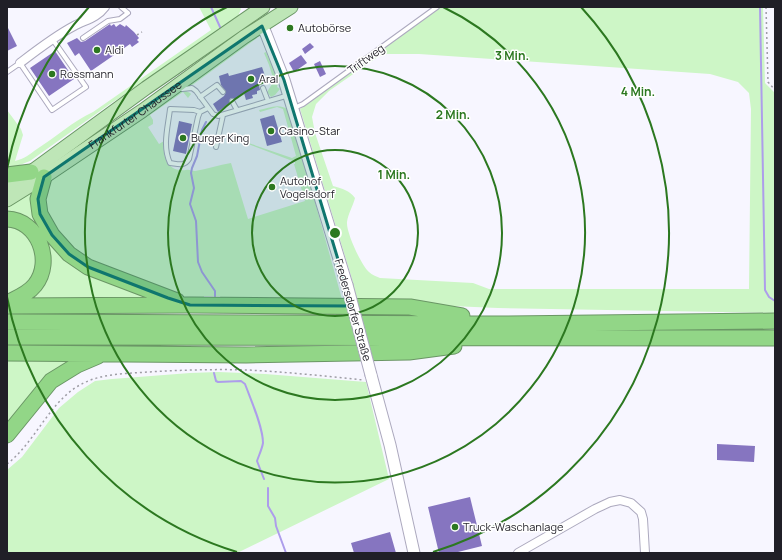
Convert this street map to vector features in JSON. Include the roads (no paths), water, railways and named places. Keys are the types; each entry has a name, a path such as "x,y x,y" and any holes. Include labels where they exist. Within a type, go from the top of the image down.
{"highway":[{"path":"7,176 38,174 38,199 40,214 52,235 69,254 88,267 137,287 190,305"},
{"path":"7,219 12,219 21,223 36,236 42,249 44,260 41,275 36,284 28,292 7,305"},
{"path":"7,305 410,307 505,331"},
{"path":"7,337 505,331 775,321"},
{"path":"7,322 505,331 775,338"},
{"path":"7,353 246,355 409,352 505,331"},
{"path":"7,435 51,381 83,362 106,353"}],"main road":[{"name":"Frankfurter Chaussee","path":"7,188 38,174 142,111 291,7"},
{"name":"Frankfurter Chaussee","path":"7,200 146,88 257,9 262,26"}],"street":[{"path":"84,22 95,7"},
{"path":"20,63 65,31 94,18 105,7"},
{"name":"Fredersdorfer Straße","path":"262,26 279,65 289,95 347,285 390,445 414,553"},
{"path":"518,553 595,509 610,502 620,500 631,504 641,512 645,553"}],"lane":[{"path":"120,7 128,13"},
{"path":"125,7 128,13"},
{"name":"Triftweg","path":"293,108 303,104 437,7"},
{"path":"83,38 108,21 120,19 128,13"},
{"path":"7,72 20,63 52,110 86,87 53,40"},
{"path":"200,97 217,85 223,92"},
{"path":"142,111 185,87 192,88 212,114 218,116 289,95"},
{"path":"264,88 268,102"},
{"path":"232,101 238,110"},
{"path":"200,112 194,110 170,109 166,155 170,163 183,165 187,162 189,159 198,117 200,112 208,108"},
{"path":"216,147 223,115"}],"waterway":[{"path":"211,7 220,27"},
{"path":"760,7 765,290 769,297 775,301"},
{"path":"206,122 202,130 197,156 191,173 194,188 190,204 196,221 198,262 202,272 215,291 215,296"},
{"path":"214,373 216,381 218,382 241,381 245,384 261,429 263,443 257,461 264,479"},
{"path":"268,488 268,506 275,518 276,526 286,553"}],"place":[{"name":"Autobörse","path":"290,28"},
{"name":"Aldi","path":"97,50"},
{"name":"Rossmann","path":"52,74"},
{"name":"Aral","path":"251,79"},
{"name":"Casino-Star","path":"271,131"},
{"name":"Burger King","path":"183,138"},
{"name":"Autohof Vogelsdorf","path":"272,187"},
{"name":"Truck-Waschanlage","path":"455,527"}]}
